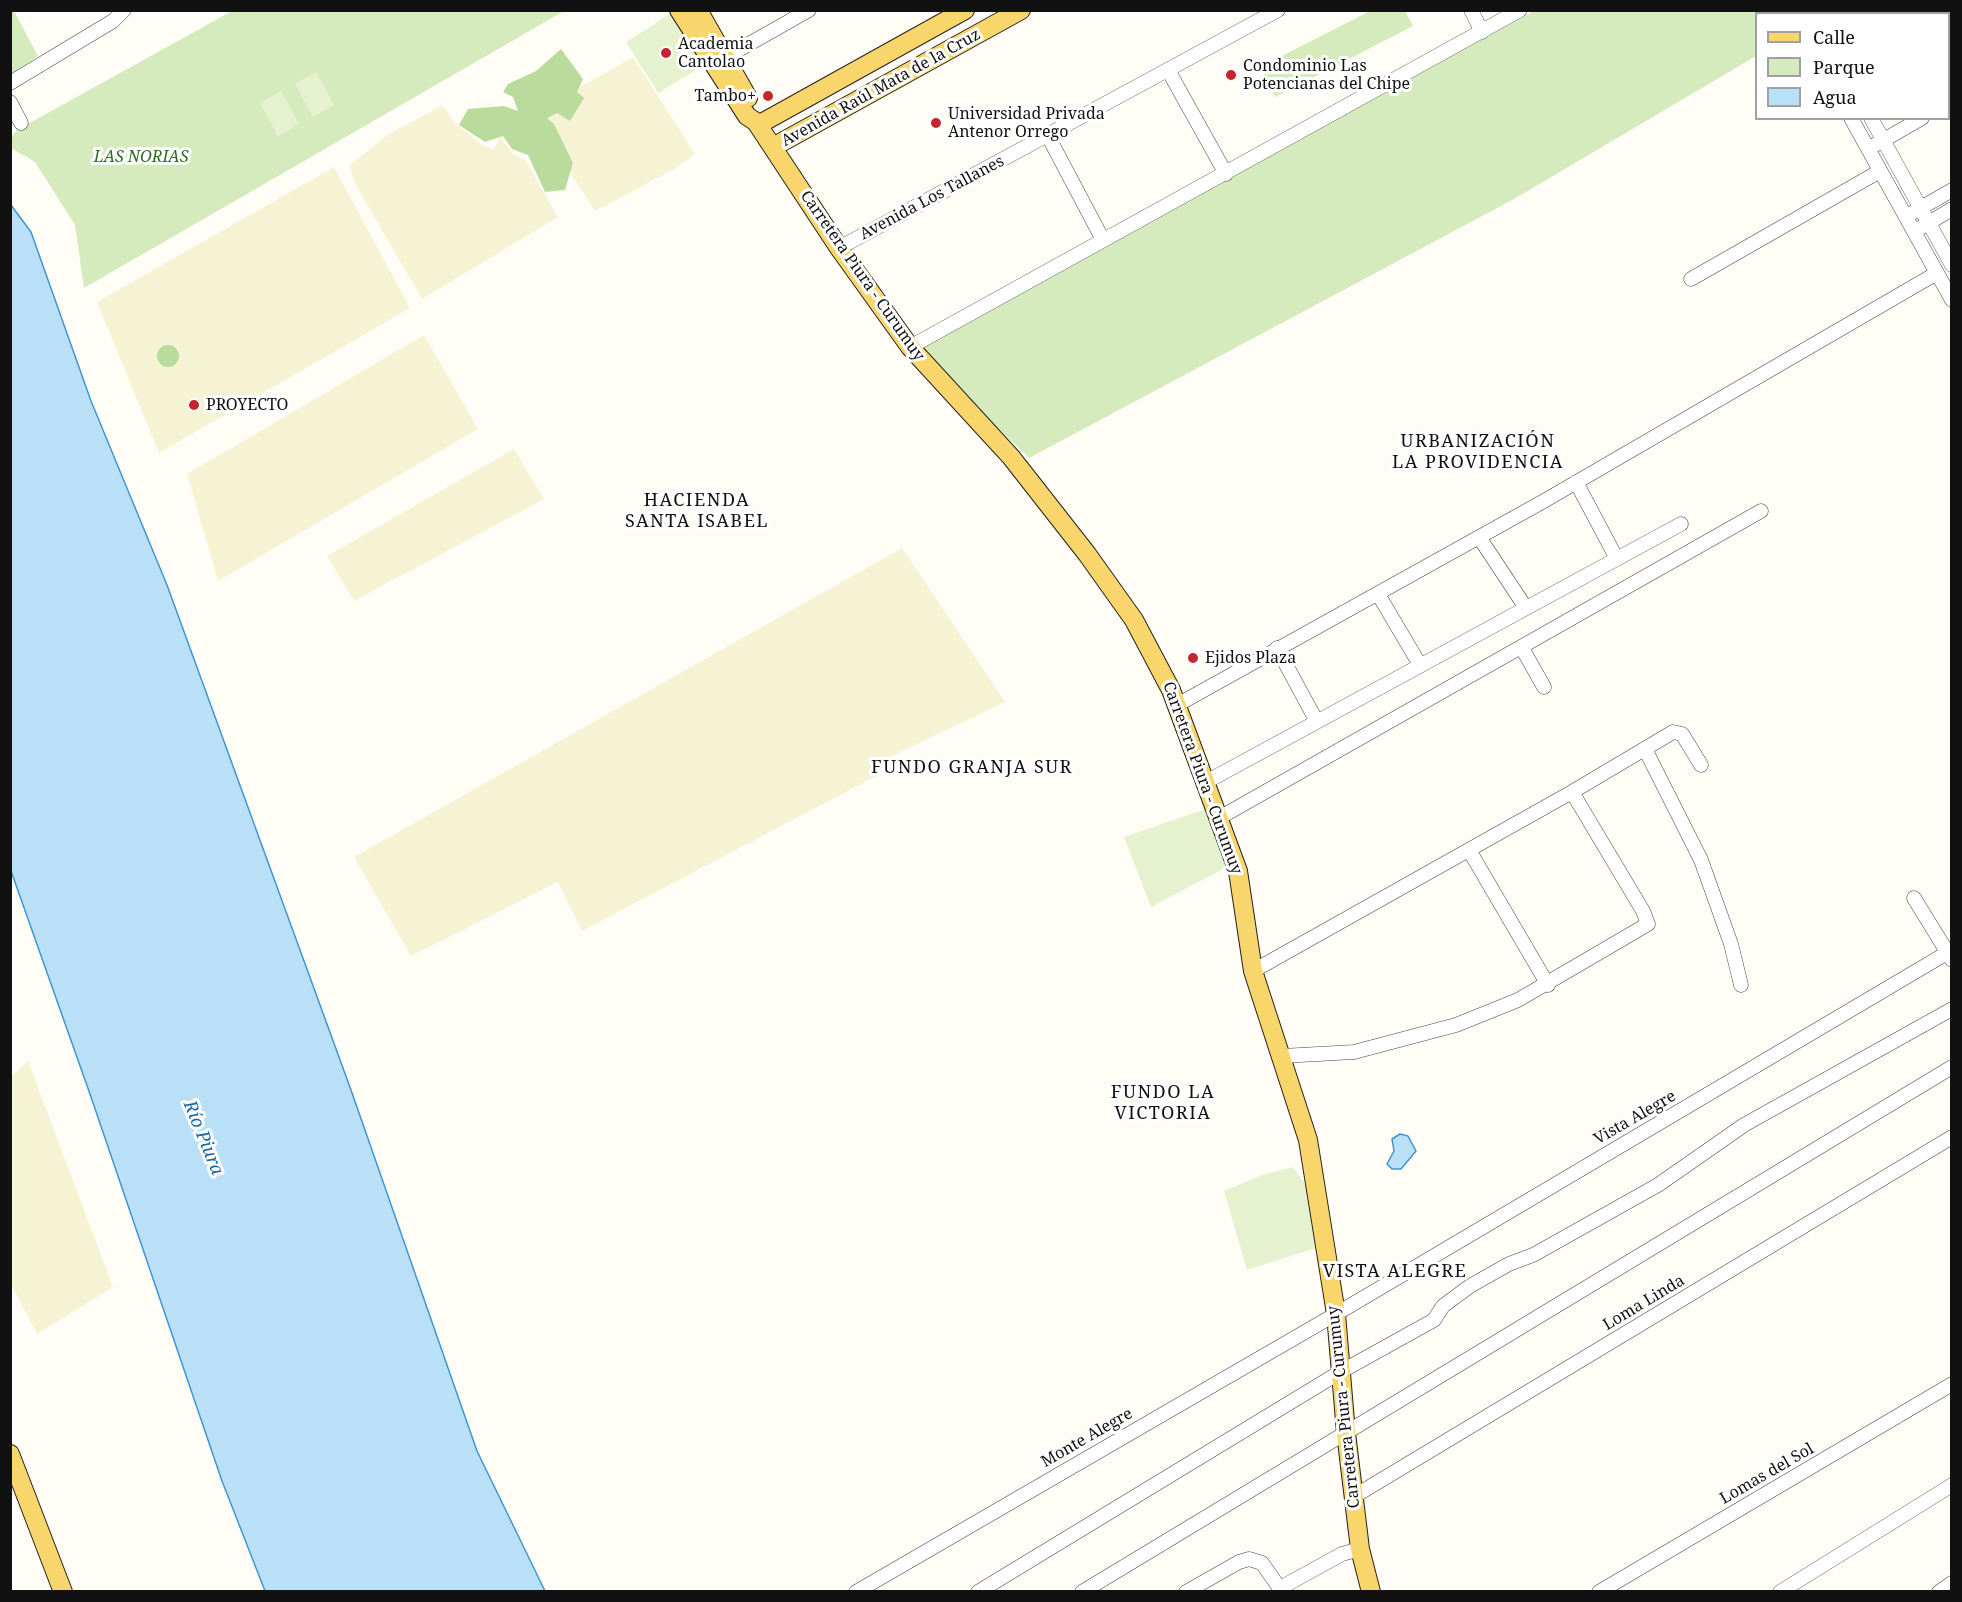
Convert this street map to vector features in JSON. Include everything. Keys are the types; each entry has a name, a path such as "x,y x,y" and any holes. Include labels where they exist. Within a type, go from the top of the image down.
{"main road":[{"path":"679,10 719,61 754,118"},
{"path":"698,10 719,61"},
{"name":"Avenida Raúl Mata de la Cruz","path":"754,118 965,10"},
{"name":"Avenida Raúl Mata de la Cruz","path":"773,147 1015,12"},
{"name":"Carretera Piura - Curumuy","path":"754,118 839,248 910,347 1011,457 1087,554 1134,620 1177,705 1238,871 1253,970 1308,1140 1336,1314 1346,1433 1360,1549 1371,1592"},
{"path":"10,1454 63,1592"}],"street":[{"path":"10,82 113,21 124,10"},
{"path":"719,61 808,10"},
{"name":"Avenida Los Tallanes","path":"839,248 1278,10"},
{"path":"1471,10 1482,32"},
{"path":"910,347 1520,10"},
{"path":"1168,70 1226,174"},
{"path":"10,102 21,123"},
{"path":"1852,120 1952,300"},
{"path":"1872,120 1952,265"},
{"path":"1868,150 1919,120"},
{"path":"1048,135 1102,240"},
{"path":"1691,279 1880,171"},
{"path":"1905,217 1952,189"},
{"path":"1914,232 1952,209"},
{"path":"1177,705 1576,482 1937,273"},
{"path":"1576,482 1617,559"},
{"path":"1219,818 1761,511"},
{"path":"1206,782 1316,720 1681,524"},
{"path":"1479,537 1526,608"},
{"path":"1377,594 1420,665"},
{"path":"1276,648 1316,720"},
{"path":"1522,648 1544,687"},
{"path":"1253,970 1678,732 1687,740 1701,765"},
{"path":"1645,749 1701,860 1731,945 1741,985"},
{"path":"1282,1056 1354,1052 1413,1038 1487,1012 1548,985 1648,924 1643,911 1572,792"},
{"path":"1469,850 1548,985"},
{"path":"1914,898 1950,954"},
{"name":"Vista Alegre","path":"1336,1314 1950,954"},
{"path":"978,1592 1342,1371 1434,1320 1443,1306 1470,1286 1509,1264 1533,1255 1658,1185 1744,1125 1952,1009"},
{"path":"1082,1592 1952,1067"},
{"name":"Loma Linda","path":"1353,1497 1952,1137"},
{"name":"Monte Alegre","path":"856,1592 1336,1314"},
{"name":"Lomas del Sol","path":"1599,1592 1952,1384"},
{"path":"1780,1592 1952,1485"},
{"path":"1186,1592 1239,1562 1249,1559 1262,1563 1278,1586 1282,1587 1342,1554 1360,1549"},
{"path":"1939,1592 1952,1584"}],"shaded area":[{"path":"633,57 695,154 676,168 595,211 533,114"},
{"path":"443,105 454,122 482,145 494,150 500,137 513,154 525,160 558,217 422,299 354,182 350,165 389,134"},
{"path":"334,167 410,308 159,453 97,302"},
{"path":"424,335 478,429 218,581 187,474"},
{"path":"514,449 544,499 354,601 327,556"},
{"path":"902,548 1005,702 873,765 878,775 582,931 558,882 411,956 354,857"},
{"path":"28,1061 113,1287 37,1334 10,1282 11,1077"}],"green space":[{"path":"11,10 14,11 38,56 11,74"},
{"path":"1778,10 1779,12 1755,12 1755,57 1514,199 1029,458 971,402 920,346 1534,11"},
{"name":"LAS NORIAS","path":"232,11 564,11 84,288 75,225 35,162 11,148 11,137 17,130"},
{"path":"1370,11 1405,11 1413,26 1275,97 1260,67"},
{"name":"Academia Cantolao","path":"673,12 706,64 658,93 626,42"},
{"path":"561,49 583,79 577,92 584,98 570,121 557,113 547,118 554,124 573,163 565,190 545,192 528,155 512,149 503,136 485,142 459,125 468,109 504,106 518,111 513,97 503,92 508,84 536,71"},
{"path":"316,72 334,105 313,117 295,84"},
{"path":"281,91 299,124 278,136 260,103"},
{"path":"168,345 178,352 179,356 172,366 168,367 158,360 157,356 164,346"},
{"path":"1206,809 1227,867 1151,907 1124,837"},
{"path":"1293,1167 1307,1187 1316,1248 1247,1270 1224,1191 1262,1175"}],"water":[{"name":"Río Piura","path":"11,205 31,232 91,401 167,585 351,1090 477,1451 545,1591 265,1591 222,1481 11,871"},
{"path":"1400,1134 1408,1136 1416,1151 1401,1169 1392,1169 1387,1164 1394,1151 1392,1139"}],"place":[{"name":"Academia Cantolao","path":"666,53"},
{"name":"Condominio Las Potencianas del Chipe","path":"1231,75"},
{"name":"Tambo+","path":"768,96"},
{"name":"Universidad Privada Antenor Orrego","path":"936,123"},
{"name":"PROYECTO","path":"194,405"},
{"name":"Ejidos Plaza","path":"1193,658"}],"district":[{"name":"URBANIZACIÓN LA PROVIDENCIA","path":"1478,452"},
{"name":"HACIENDA SANTA ISABEL","path":"697,511"},
{"name":"FUNDO GRANJA SUR","path":"972,768"},
{"name":"FUNDO LA VICTORIA","path":"1163,1103"},
{"name":"VISTA ALEGRE","path":"1395,1272"}]}
